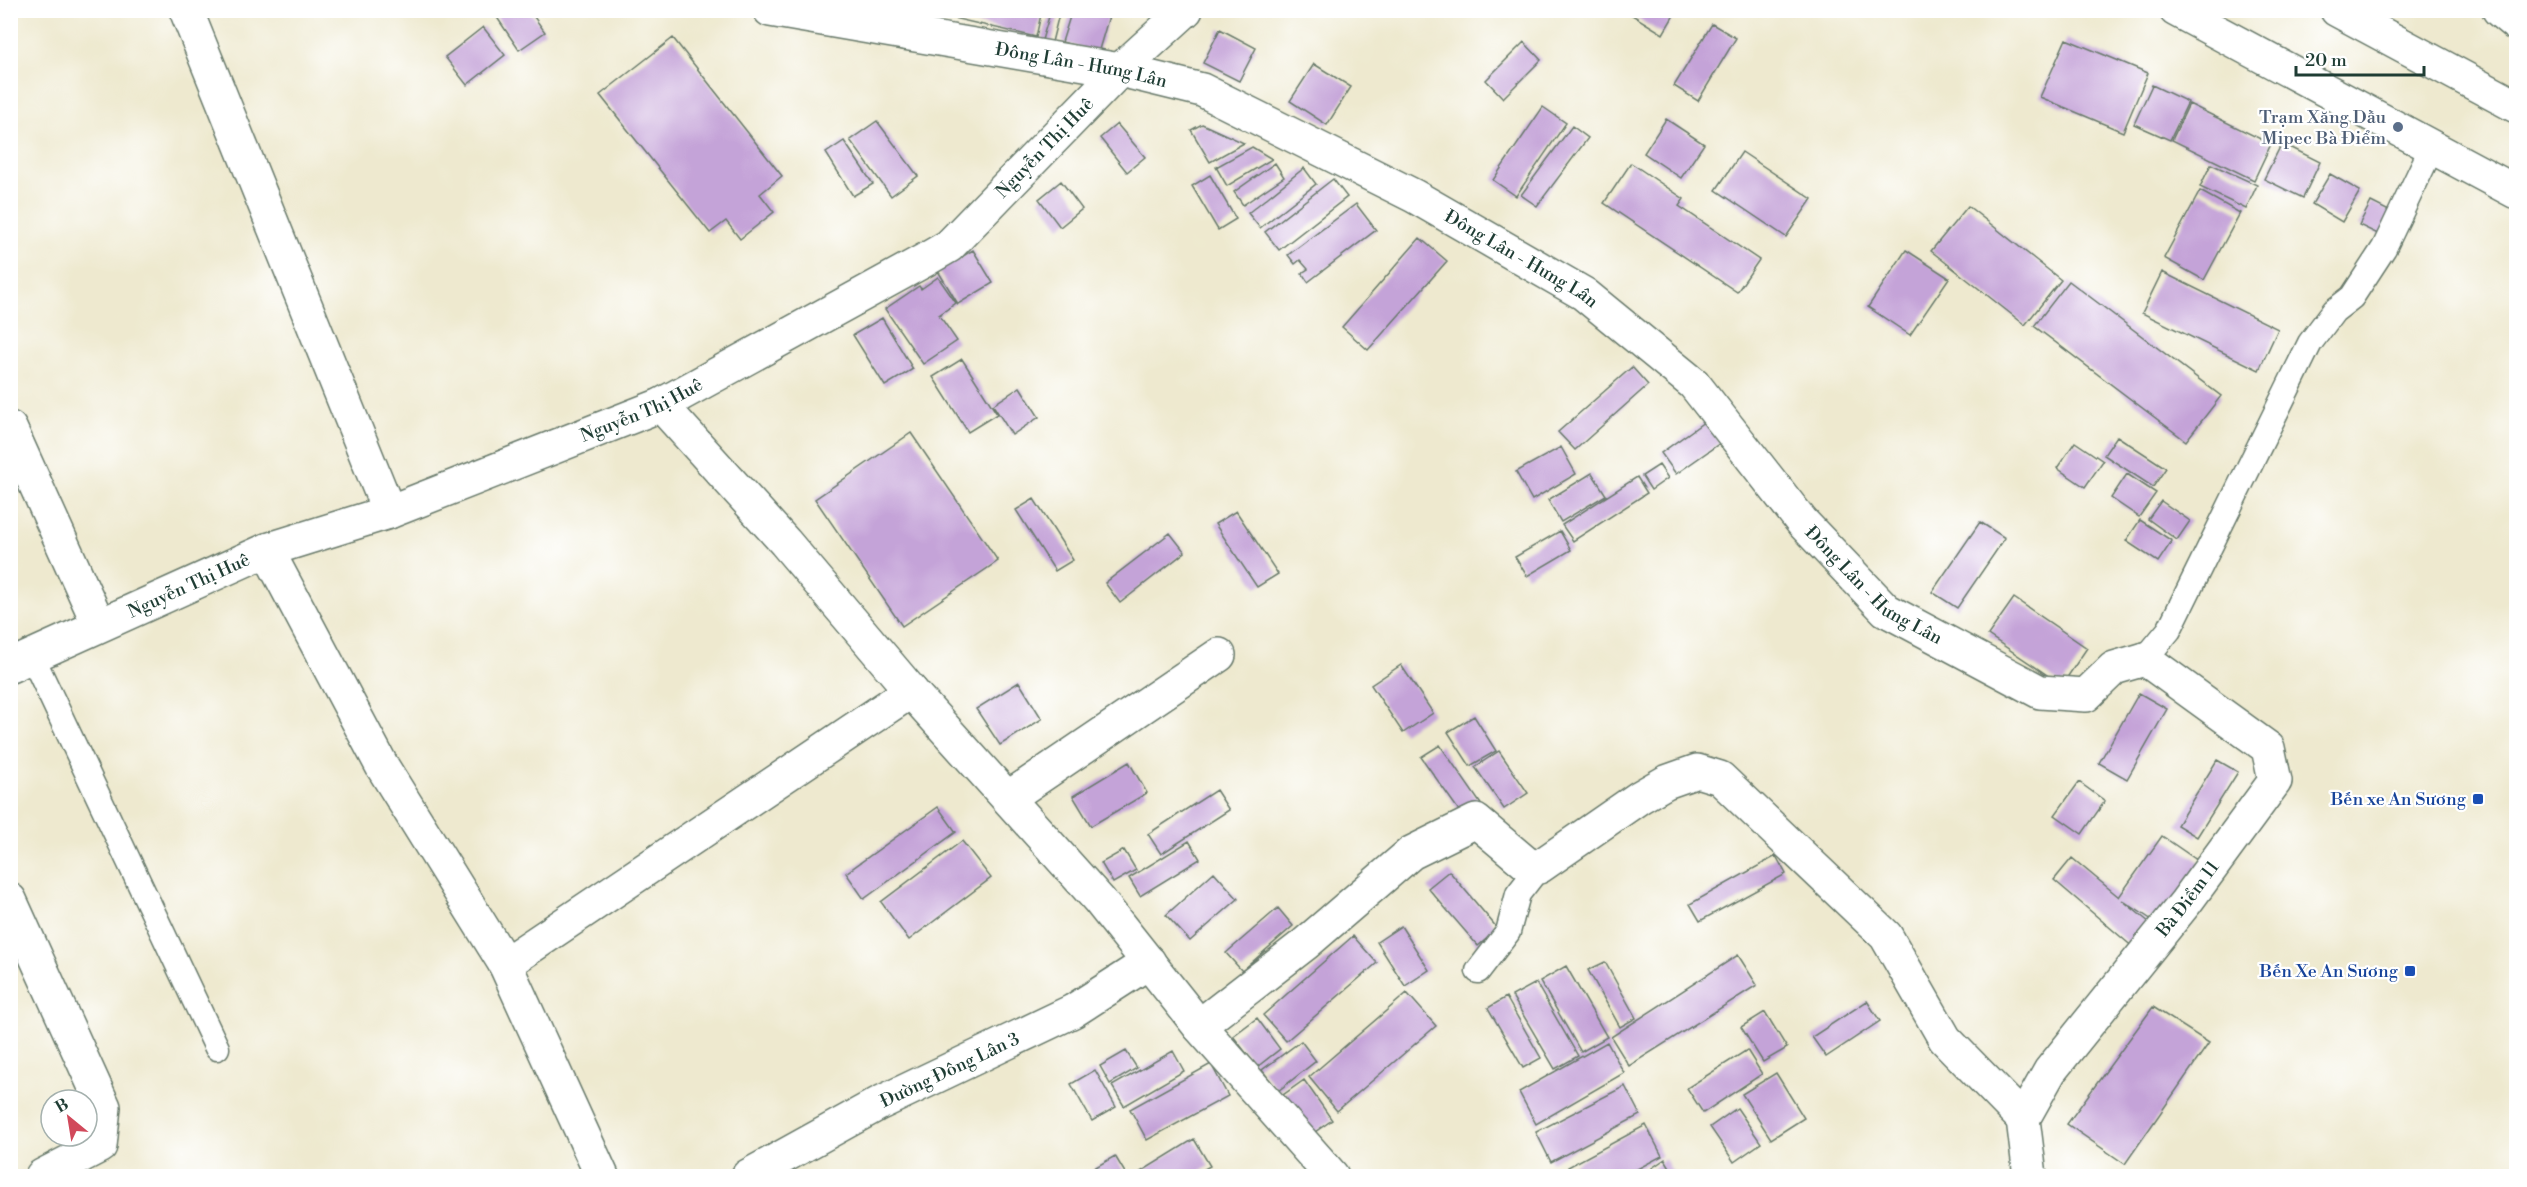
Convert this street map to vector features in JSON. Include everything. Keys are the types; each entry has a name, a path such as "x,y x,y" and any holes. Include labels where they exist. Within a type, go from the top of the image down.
{"main road":[{"path":"186,10 389,512"},
{"name":"Đông Lân - Hưng Lân","path":"770,10 1120,70 1202,90 1414,196 1584,294 1694,384 1802,522 1887,610 2040,692 2086,695 2114,668 2145,659"},
{"name":"Nguyễn Thị Huê","path":"21,661 267,550 389,512 661,405 949,246 1120,70 1186,10"},
{"path":"2176,10 2517,192"},
{"path":"2337,10 2517,106"},
{"path":"2499,10 2517,24"},
{"path":"661,405 785,542 911,691 1099,900 1199,1026 1332,1176"},
{"path":"10,428 99,626"},
{"path":"267,550 382,766 505,964 602,1176"},
{"path":"1008,798 1220,655"},
{"name":"Bà Điểm 11","path":"2023,1119 2050,1071 2187,902 2275,781 2268,748 2145,659"},
{"path":"505,964 911,691"},
{"path":"1199,1026 1305,944 1411,853 1476,821 1527,864 1539,867 1640,797 1666,782 1697,771 1720,778 1886,936 1945,1039 2023,1119 2030,1176"},
{"path":"10,900 104,1107 100,1146 42,1176"},
{"name":"Đường Đông Lân 3","path":"748,1176 878,1104 1073,1011 1149,962"}],"lane":[{"path":"2145,659 2169,630 2310,343 2334,311 2352,297 2384,248 2433,147"},
{"path":"21,661 217,1048"},
{"path":"1478,971 1508,932 1518,894 1539,867"}],"building":[{"path":"492,10 529,10 545,32 519,50"},
{"path":"955,10 1042,10 1036,37 953,18"},
{"path":"1051,10 1060,10 1052,42 1042,40"},
{"path":"1072,10 1090,10 1109,16 1098,53 1062,42"},
{"path":"1624,10 1677,10 1663,34"},
{"path":"1712,24 1736,38 1698,101 1674,86"},
{"path":"483,27 505,55 467,85 445,57"},
{"path":"1220,29 1256,48 1239,81 1203,63"},
{"path":"673,38 782,176 760,194 774,212 740,239 726,221 710,233 600,95"},
{"path":"2066,39 2148,73 2123,132 2040,97"},
{"path":"1524,42 1541,60 1503,98 1486,80"},
{"path":"1314,64 1351,87 1327,125 1290,101"},
{"path":"2152,85 2188,102 2170,140 2134,124"},
{"path":"2189,104 2271,144 2254,180 2172,140"},
{"path":"1543,107 1566,123 1516,196 1493,180"},
{"path":"1666,119 1704,144 1681,178 1644,153"},
{"path":"877,121 918,176 891,196 850,140"},
{"path":"1117,124 1145,157 1127,172 1100,138"},
{"path":"1202,124 1244,143 1210,162 1191,130"},
{"path":"1572,126 1588,138 1537,206 1521,195"},
{"path":"844,141 873,184 853,196 826,153"},
{"path":"2282,143 2320,162 2303,198 2264,179"},
{"path":"1252,147 1272,159 1227,186 1216,167"},
{"path":"1742,152 1812,199 1786,237 1716,190"},
{"path":"1275,163 1284,177 1243,205 1234,192"},
{"path":"1631,163 1684,199 1679,206 1759,260 1737,292 1604,203"},
{"path":"2211,164 2257,185 2246,209 2200,187"},
{"path":"1304,168 1316,184 1260,228 1248,213"},
{"path":"2330,174 2360,191 2342,222 2312,204"},
{"path":"1210,175 1236,219 1218,230 1192,186"},
{"path":"1333,179 1347,197 1279,250 1265,232"},
{"path":"1061,181 1082,209 1060,227 1039,199"},
{"path":"2200,191 2240,213 2204,280 2164,258"},
{"path":"2371,202 2395,214 2384,237 2359,225"},
{"path":"1356,204 1376,230 1308,282 1302,273 1308,269 1300,260 1295,264 1288,255"},
{"path":"1968,206 2061,280 2025,325 1931,251"},
{"path":"1420,238 1447,261 1368,350 1342,327"},
{"path":"973,250 993,283 958,304 938,271"},
{"path":"1906,250 1949,278 1910,335 1868,307"},
{"path":"2162,272 2278,329 2259,370 2142,313"},
{"path":"938,277 956,303 939,315 957,341 923,364 885,309 919,286 921,289"},
{"path":"2069,281 2221,396 2186,441 2034,326"},
{"path":"882,318 913,369 885,386 853,335"},
{"path":"962,359 997,414 968,432 933,377"},
{"path":"1632,367 1648,385 1575,450 1558,432"},
{"path":"1020,387 1039,417 1012,435 993,405"},
{"path":"1704,422 1720,443 1676,474 1661,453"},
{"path":"911,433 998,561 902,626 815,499"},
{"path":"2117,436 2166,468 2153,487 2104,455"},
{"path":"2075,442 2103,461 2085,487 2057,468"},
{"path":"1561,447 1576,474 1532,500 1516,472"},
{"path":"1659,465 1668,478 1651,490 1642,476"},
{"path":"1592,473 1606,495 1561,522 1548,500"},
{"path":"2127,474 2156,493 2139,517 2111,498"},
{"path":"1637,477 1647,493 1573,541 1562,525"},
{"path":"1034,499 1073,560 1055,571 1016,510"},
{"path":"2161,501 2190,521 2177,540 2148,519"},
{"path":"1236,511 1278,574 1257,587 1215,524"},
{"path":"2140,520 2172,541 2158,562 2126,541"},
{"path":"1980,522 2005,538 1957,608 1932,592"},
{"path":"1560,531 1571,550 1527,576 1515,557"},
{"path":"1170,533 1185,552 1120,603 1105,583"},
{"path":"2014,598 2087,648 2062,685 1988,635"},
{"path":"1401,665 1433,713 1403,733 1371,685"},
{"path":"1019,682 1042,719 1000,745 976,709"},
{"path":"2139,693 2167,709 2127,779 2099,763"},
{"path":"1474,716 1496,751 1470,766 1448,732"},
{"path":"1440,745 1485,810 1467,822 1421,757"},
{"path":"1499,751 1528,793 1504,809 1475,767"},
{"path":"2217,760 2238,772 2197,837 2177,825"},
{"path":"1129,762 1147,793 1091,826 1073,796"},
{"path":"2079,782 2105,801 2082,834 2055,815"},
{"path":"1216,790 1229,810 1161,854 1148,834"},
{"path":"938,807 956,832 864,899 846,873"},
{"path":"2162,836 2204,865 2161,926 2122,900 2161,932 2141,954 2054,880 2072,858 2119,897"},
{"path":"962,841 991,878 909,940 881,902"},
{"path":"1189,841 1200,859 1140,896 1129,878"},
{"path":"1124,850 1136,870 1113,883 1101,863"},
{"path":"1776,856 1786,874 1700,921 1690,904"},
{"path":"1449,871 1498,929 1478,946 1428,888"},
{"path":"1214,872 1238,899 1190,941 1166,915"},
{"path":"1278,908 1293,926 1242,971 1226,953"},
{"path":"1401,926 1429,970 1405,986 1377,942"},
{"path":"1353,936 1377,963 1286,1041 1263,1015"},
{"path":"1738,955 1757,985 1629,1066 1611,1037"},
{"path":"1605,962 1636,1018 1620,1027 1588,970"},
{"path":"1566,966 1607,1037 1581,1052 1540,981"},
{"path":"1536,983 1578,1056 1555,1069 1512,996"},
{"path":"1407,993 1436,1026 1337,1111 1309,1077"},
{"path":"1506,997 1541,1058 1523,1068 1488,1008"},
{"path":"1867,1001 1880,1021 1826,1057 1812,1037"},
{"path":"2153,1007 2209,1043 2125,1164 2067,1124"},
{"path":"1765,1012 1787,1048 1763,1062 1741,1027"},
{"path":"1257,1018 1280,1049 1257,1067 1233,1036"},
{"path":"1301,1041 1316,1061 1278,1091 1262,1070"},
{"path":"1607,1042 1624,1073 1536,1124 1519,1092"},
{"path":"1747,1050 1762,1074 1703,1113 1687,1088"},
{"path":"1126,1051 1137,1068 1110,1084 1100,1066"},
{"path":"1173,1051 1184,1071 1124,1106 1112,1086"},
{"path":"1211,1064 1228,1096 1147,1140 1130,1109"},
{"path":"1095,1070 1116,1107 1092,1121 1071,1084"},
{"path":"1776,1073 1804,1118 1771,1139 1742,1094"},
{"path":"1304,1080 1332,1120 1312,1134 1283,1095"},
{"path":"1625,1086 1640,1115 1551,1162 1536,1132"},
{"path":"1737,1108 1761,1143 1734,1162 1710,1127"},
{"path":"1646,1125 1662,1156 1624,1176 1573,1176 1568,1167"},
{"path":"1194,1139 1210,1166 1192,1176 1134,1176"},
{"path":"1115,1156 1127,1176 1099,1176 1094,1168"},
{"path":"1665,1159 1675,1176 1657,1176 1652,1168"}],"place":[{"name":"Trạm Xăng Dầu Mipec Bà Điểm","path":"2398,127"},
{"name":"Bến xe An Sương","path":"2478,799"},
{"name":"Bến Xe An Sương","path":"2410,971"}]}
